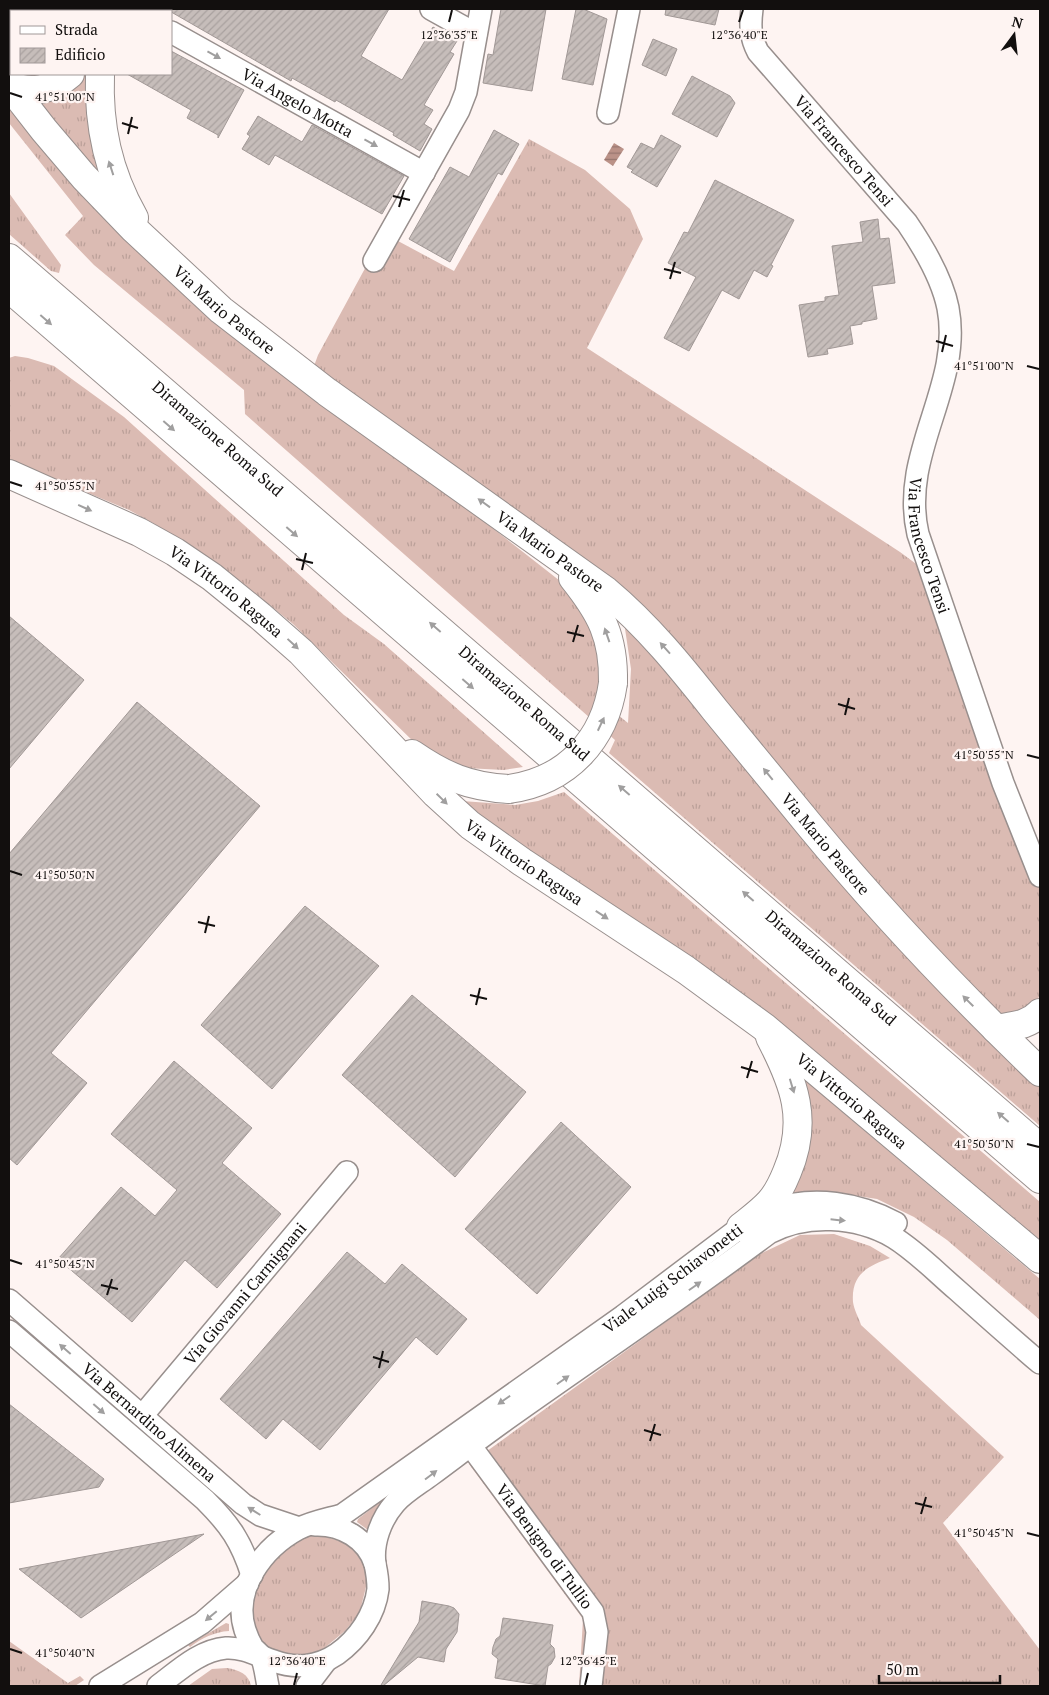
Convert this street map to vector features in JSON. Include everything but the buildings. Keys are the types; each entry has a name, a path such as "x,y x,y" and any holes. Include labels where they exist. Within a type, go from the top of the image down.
{"highway":[{"path":"9,84 25,90 38,90 54,85 69,75"},
{"path":"100,75 100,113 106,151 111,168 134,216 162,255"},
{"name":"Via Mario Pastore","path":"9,84 78,171 162,255 221,310 327,392 606,591 649,630 684,670 812,829 872,898 964,998 1040,1072"},
{"name":"Diramazione Roma Sud","path":"9,258 1040,1148"},
{"name":"Diramazione Roma Sud","path":"9,288 1040,1179"},
{"name":"Via Vittorio Ragusa","path":"9,474 139,532 198,566 234,593 280,632 436,794 485,836 686,970 764,1026 1040,1260"},
{"path":"361,715 428,765 448,776 474,785 509,789 524,787 548,778 568,765 585,750 595,737 609,704 613,683 612,649 599,615 573,578 531,537"},
{"path":"996,1029 1021,1025 1032,1021 1040,1013"},
{"path":"741,1227 773,1198 794,1154 797,1136 797,1106 793,1087 784,1064 764,1026"}],"street":[{"path":"431,9 476,34"},
{"path":"374,261 463,102 481,9"},
{"path":"608,113 629,9"},
{"name":"Via Francesco Tensi","path":"751,19 754,43 765,60 907,223 924,251 943,292 949,321 948,350 940,392 917,469 914,489 914,515 927,561 1000,774 1040,876"},
{"name":"Via Angelo Motta","path":"172,33 424,173"},
{"name":"Via Giovanni Carmignani","path":"142,1416 346,1172"},
{"name":"Viale Luigi Schiavonetti","path":"100,1686 202,1623 250,1579 268,1553 286,1537 305,1527 342,1515 623,1316 741,1227 772,1211 802,1203 835,1204 858,1208 879,1215 901,1226 922,1242 1040,1347"},
{"name":"Viale Luigi Schiavonetti","path":"375,1564 378,1532 389,1510 399,1499 470,1445 769,1233 782,1226 801,1221 845,1221 866,1226 892,1237 914,1252 1040,1363"},
{"name":"Via Bernardino Alimena","path":"9,1300 251,1510 268,1519 305,1527"},
{"name":"Via Bernardino Alimena","path":"9,1331 223,1517 241,1546 250,1579"},
{"name":"Via Benigno di Tullio","path":"470,1445 591,1609 597,1632 591,1686"},
{"name":"Viale Luigi Schiavonetti","path":"158,1686 192,1662 206,1654 219,1650 237,1649 277,1663 309,1666 326,1661 354,1638 371,1614 378,1591 378,1577 375,1564 366,1545 352,1535 328,1526 305,1527"},
{"name":"Viale Luigi Schiavonetti","path":"250,1579 242,1608 243,1623 253,1648 261,1656"},
{"path":"261,1656 268,1686"},
{"path":"307,1686 326,1661"}],"green space":[{"path":"9,9 89,9 10,10 10,64"},
{"path":"81,75 91,75 102,171 99,173 36,98"},
{"path":"9,98 394,451 569,588 595,623 602,677 598,699 628,723 631,669 624,622 1040,1083 1040,1126 609,753 615,740 245,414 244,390 94,265 65,235 83,216 9,123"},
{"path":"529,139 585,170 630,209 643,239 587,348 900,552 923,569 1040,884 1040,994 1035,1007 1026,1018 998,1016 790,787 657,622 314,366 318,355 369,261 380,270 398,241 454,271"},
{"path":"9,193 61,265 59,273 51,271 9,234"},
{"path":"15,356 54,366 124,417 344,615 384,644 523,767 504,770 465,768 417,745 293,624 236,578 197,550 129,510 9,460 9,358"},
{"path":"564,792 1040,1202 1040,1248 462,801 515,805 538,801"},
{"path":"800,1076 1040,1279 1040,1320 947,1240 914,1217 877,1199 838,1193 783,1193"},
{"path":"834,1234 870,1246 890,1258 874,1264 858,1278 853,1293 853,1302 861,1325 1004,1457 943,1523 1040,1650 1040,1686 579,1686 583,1619 469,1464 760,1254 800,1235"},
{"path":"380,1502 382,1504 368,1530 357,1522 358,1519"},
{"path":"316,1534 343,1542 359,1555 366,1568 366,1587 357,1616 345,1631 322,1650 297,1659 264,1647 252,1629 253,1594 265,1570 288,1546 309,1535"},
{"path":"226,1623 229,1624 229,1631 208,1636 190,1647 188,1645"},
{"path":"9,1641 68,1683 80,1676 84,1680 75,1686 9,1686"},
{"path":"227,1668 243,1673 248,1678 251,1686 188,1686 212,1669"}],"shaded area":[{"path":"614,143 624,149 613,166 604,160"}]}
